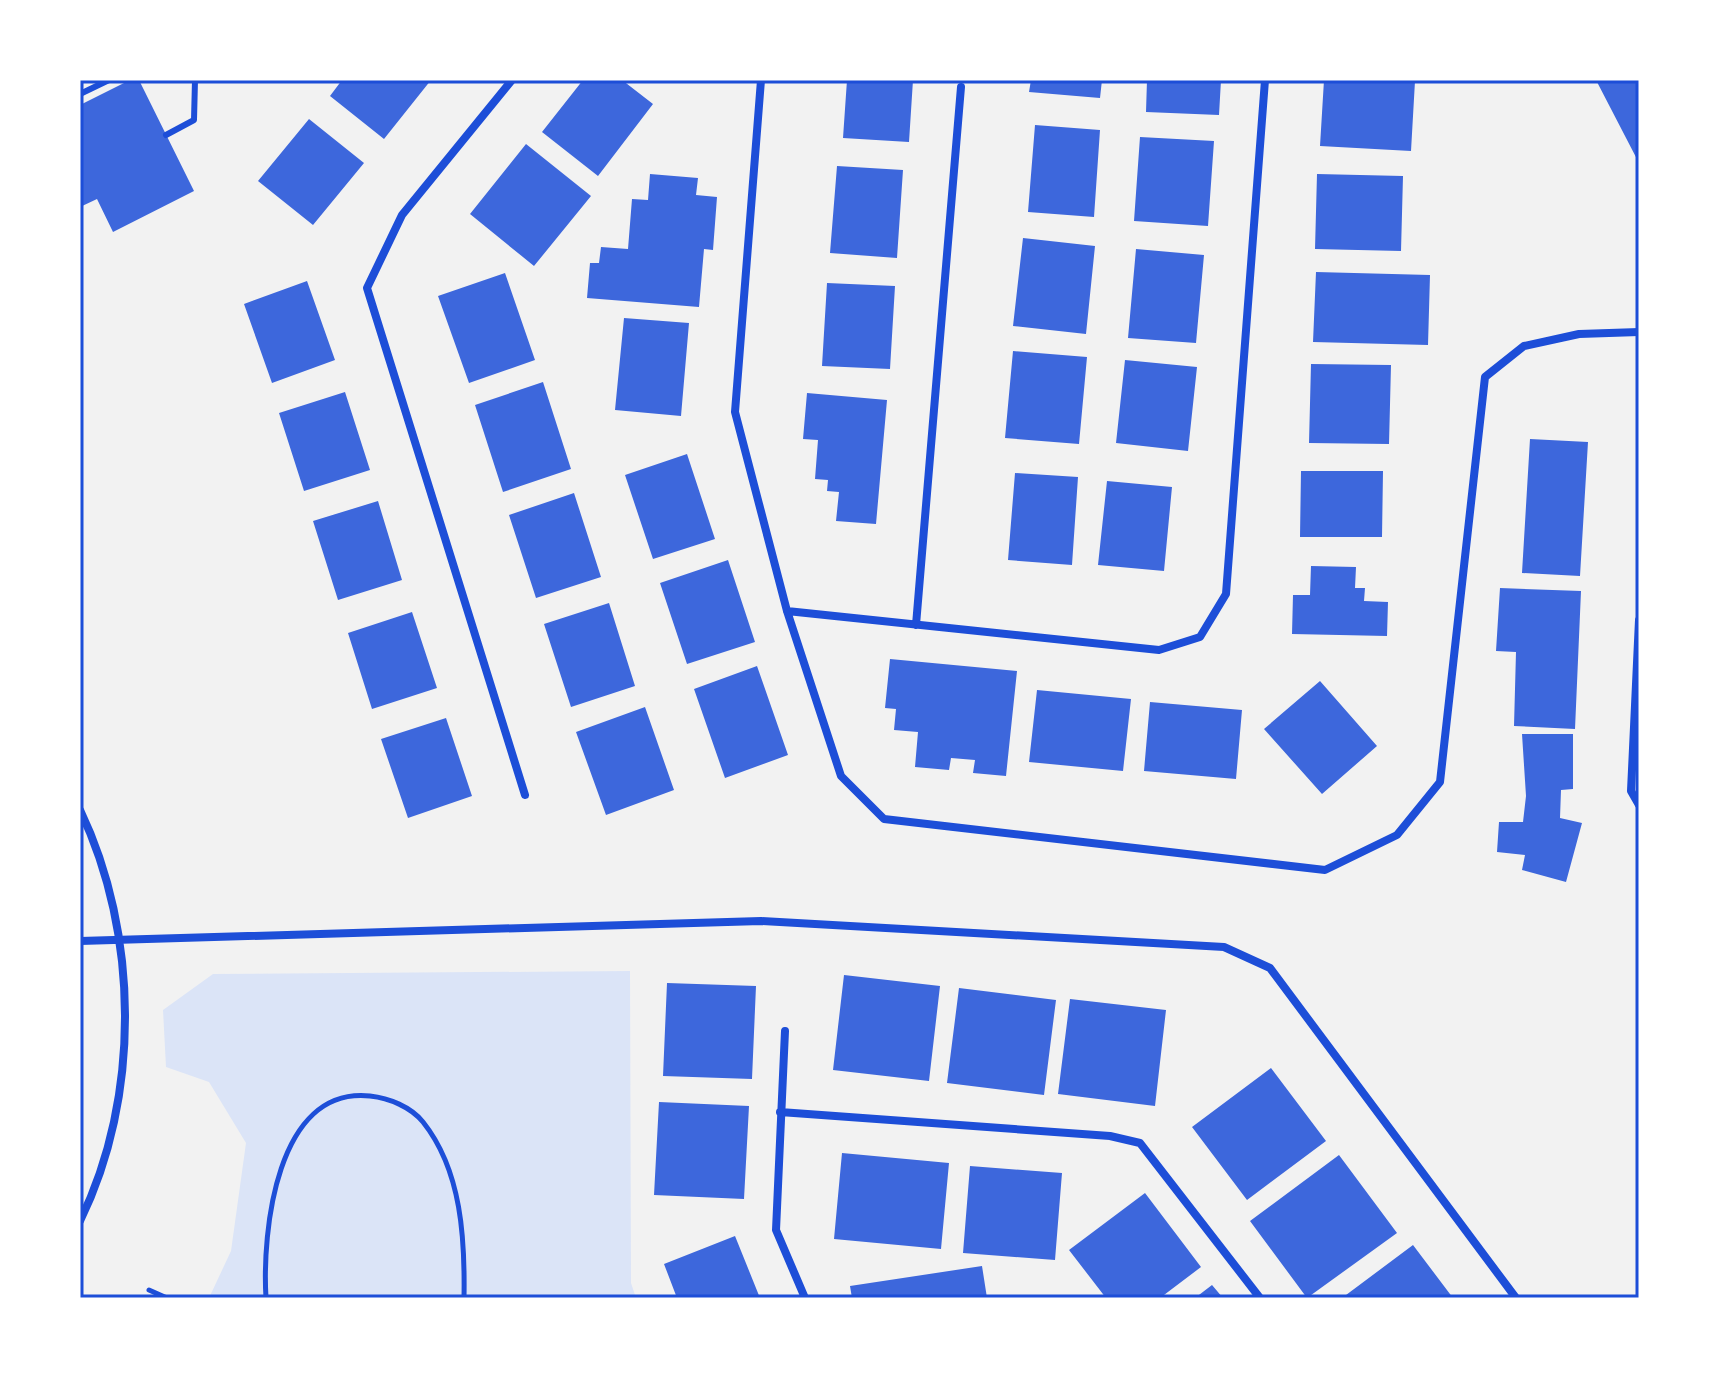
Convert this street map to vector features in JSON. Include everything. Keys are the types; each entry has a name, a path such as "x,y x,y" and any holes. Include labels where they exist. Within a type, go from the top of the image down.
{"street":[{"path":"512,80 402,215 367,288 525,795"},
{"path":"761,80 735,412 787,611 841,776 884,819 1325,870 1397,835 1440,782 1485,377 1524,346 1579,334 1639,332"},
{"path":"787,611 1159,650 1200,637 1226,594 1265,80"},
{"path":"916,625 961,87"},
{"path":"1639,620 1631,791 1639,805"},
{"path":"80,810 96,843 112,899 124,1008 116,1101 106,1150 80,1221"},
{"path":"80,941 118,937 270,936 761,921 1224,947 1270,968 1516,1298"},
{"path":"785,1031 776,1230 805,1298"},
{"path":"780,1112 1110,1136 1140,1143 1260,1298"}],"lane":[{"path":"80,94 109,80"},
{"path":"166,135 194,120 195,80"}],"path":[{"path":"266,1298 263,1253 274,1195 291,1141 326,1105 352,1094 390,1098 423,1121 441,1154 465,1237 464,1298"},
{"path":"149,1290 167,1298"}],"shaded area":[{"path":"630,971 631,1283 636,1298 209,1298 231,1251 246,1143 209,1082 166,1067 163,1010 213,974"}],"building":[{"path":"130,80 139,80 194,191 113,232 97,199 80,207 80,105"},
{"path":"342,80 431,80 384,139 330,96"},
{"path":"583,80 622,80 653,104 598,176 542,132"},
{"path":"847,80 913,80 909,142 843,138"},
{"path":"1031,80 1102,80 1100,98 1029,92"},
{"path":"1147,80 1221,80 1219,115 1146,112"},
{"path":"1324,80 1415,81 1411,151 1320,146"},
{"path":"1596,80 1639,80 1639,163"},
{"path":"309,119 364,163 313,225 258,181"},
{"path":"1035,125 1100,130 1094,217 1028,212"},
{"path":"1140,137 1214,141 1208,226 1134,221"},
{"path":"526,144 591,196 534,266 470,214"},
{"path":"837,166 903,170 897,258 830,253"},
{"path":"650,174 698,178 696,195 717,197 713,250 704,249 699,307 587,298 590,263 599,263 601,247 628,249 632,199 648,200"},
{"path":"1317,174 1403,176 1401,251 1315,249"},
{"path":"1023,238 1095,246 1086,334 1013,326"},
{"path":"1136,249 1204,255 1196,343 1128,338"},
{"path":"1316,272 1430,275 1428,345 1313,342"},
{"path":"505,273 535,360 469,383 438,296"},
{"path":"307,281 335,360 272,383 244,304"},
{"path":"827,283 895,286 890,369 822,366"},
{"path":"624,318 689,323 681,416 615,410"},
{"path":"1013,351 1087,357 1079,444 1005,438"},
{"path":"1125,360 1197,367 1188,451 1116,443"},
{"path":"1311,364 1391,365 1389,444 1309,443"},
{"path":"543,382 571,469 503,492 475,405"},
{"path":"345,392 370,470 304,491 279,413"},
{"path":"807,393 887,400 876,524 836,521 839,492 827,491 828,480 815,479 818,440 803,439"},
{"path":"1530,439 1588,442 1580,576 1522,573"},
{"path":"687,454 715,539 653,559 625,475"},
{"path":"1301,471 1383,471 1382,537 1300,537"},
{"path":"1015,473 1078,477 1072,565 1008,560"},
{"path":"1107,481 1172,487 1164,571 1098,565"},
{"path":"574,493 601,577 536,598 509,515"},
{"path":"378,501 402,580 338,600 313,521"},
{"path":"728,560 755,642 687,664 660,583"},
{"path":"1311,566 1356,567 1355,588 1365,588 1364,601 1388,602 1387,636 1292,634 1293,595 1310,595"},
{"path":"1500,588 1581,591 1575,729 1514,726 1516,652 1496,651"},
{"path":"609,603 635,686 571,707 544,624"},
{"path":"412,612 437,688 372,709 348,633"},
{"path":"890,659 1017,671 1006,776 973,773 975,760 951,758 949,770 915,767 918,732 894,730 896,709 885,708"},
{"path":"757,666 788,755 725,778 694,689"},
{"path":"1320,681 1377,746 1322,794 1264,729"},
{"path":"1037,690 1131,699 1123,771 1029,762"},
{"path":"1150,702 1242,710 1236,779 1144,771"},
{"path":"645,707 674,790 606,815 576,732"},
{"path":"446,718 472,796 408,818 381,739"},
{"path":"1522,734 1573,734 1573,789 1561,790 1560,818 1582,823 1566,882 1522,870 1525,855 1497,852 1499,822 1523,822 1526,796"},
{"path":"844,975 940,986 929,1081 833,1070"},
{"path":"667,983 756,986 752,1079 663,1076"},
{"path":"959,988 1056,1000 1044,1095 947,1083"},
{"path":"1070,999 1166,1010 1155,1106 1058,1094"},
{"path":"1271,1068 1326,1141 1247,1200 1192,1127"},
{"path":"659,1102 749,1106 744,1199 654,1195"},
{"path":"842,1153 949,1163 941,1249 834,1239"},
{"path":"1339,1155 1397,1233 1307,1298 1250,1221"},
{"path":"970,1166 1062,1173 1055,1260 963,1253"},
{"path":"1145,1193 1201,1267 1160,1298 1106,1298 1069,1250"},
{"path":"735,1236 760,1298 677,1298 664,1264"},
{"path":"1413,1245 1453,1298 1342,1298"},
{"path":"982,1266 987,1298 852,1298 850,1286"},
{"path":"1212,1285 1223,1298 1195,1298"}]}
